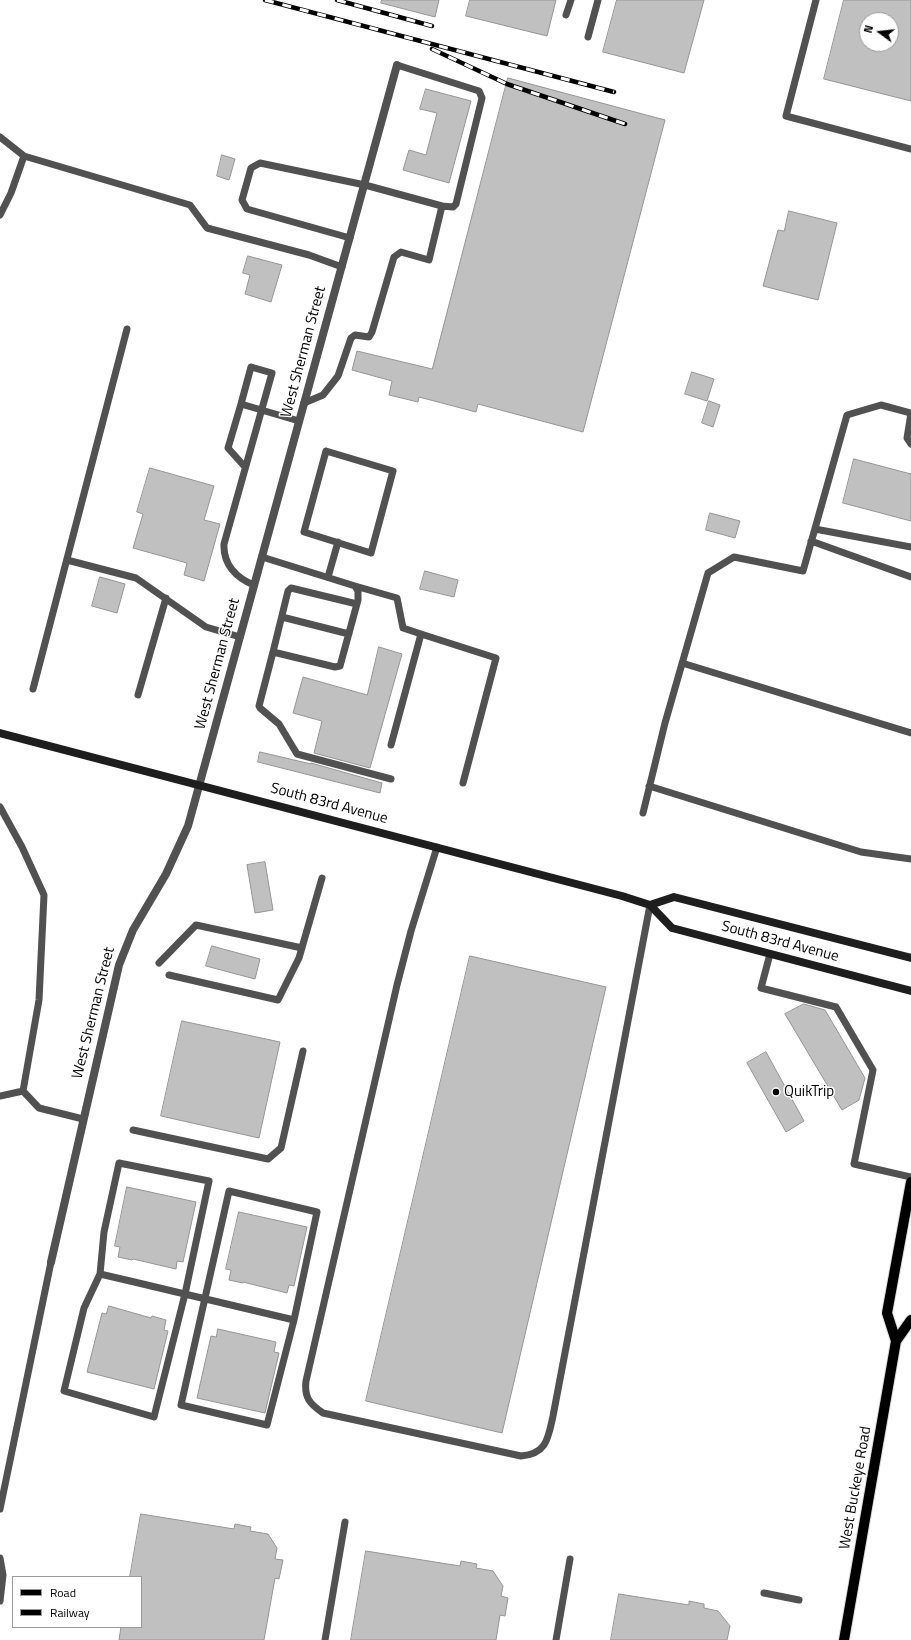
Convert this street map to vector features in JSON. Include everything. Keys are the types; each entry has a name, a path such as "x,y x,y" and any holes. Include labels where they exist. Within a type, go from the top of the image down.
{"main road":[{"name":"South 83rd Avenue","path":"0,732 437,847 650,905 672,928 911,991"},
{"name":"South 83rd Avenue","path":"650,905 674,896 911,958"},
{"name":"West Buckeye Road","path":"896,1341 886,1313 911,1182"},
{"name":"West Buckeye Road","path":"844,1640 896,1341 911,1320"}],"street":[{"name":"West Sherman Street","path":"51,1262 119,965 125,946 178,849 188,826 397,65"}],"lane":[{"path":"566,16 571,0"},
{"path":"588,37 598,0"},
{"path":"816,0 786,116 911,149"},
{"path":"350,238 246,209 242,200 251,168 260,163 364,185 442,206 453,206 456,204 482,98 479,91 397,65"},
{"path":"0,137 24,156 190,206 207,228 309,255 342,267"},
{"path":"0,215 11,193 24,156"},
{"path":"304,403 323,395 338,376 351,338 356,335 369,336 372,332 394,256 401,252 429,260 442,206"},
{"path":"33,689 68,560 127,329"},
{"path":"245,467 228,448 251,367 272,373 245,467 224,553 227,562 239,578 254,585"},
{"path":"241,404 299,421"},
{"path":"643,813 682,663 708,573 734,557 803,570 847,416 881,405 911,413 907,438 911,444"},
{"path":"326,452 393,471 371,553 338,542 304,532 326,452"},
{"path":"815,529 911,547"},
{"path":"811,541 911,578"},
{"path":"328,576 338,542"},
{"path":"262,557 397,598 403,628 496,658 463,783"},
{"path":"68,560 136,578 206,627 240,637"},
{"path":"273,652 338,667 341,664 357,604 358,591 355,586"},
{"path":"357,604 291,588 288,591 259,706 261,710 279,724 297,754 390,779"},
{"path":"138,695 166,598"},
{"path":"282,617 349,634"},
{"path":"391,745 421,634"},
{"path":"682,663 911,733"},
{"path":"649,786 861,852 911,859"},
{"path":"0,807 22,847 44,895 39,1000 23,1091"},
{"path":"437,847 411,931 397,985 306,1381 307,1398 310,1404 324,1413 521,1456 540,1452 546,1442 553,1416 640,965 650,905"},
{"path":"169,975 278,1000 299,958 322,878"},
{"path":"159,963 196,925 302,948"},
{"path":"770,954 761,988 836,1007 873,1070 854,1164 911,1177"},
{"path":"133,1130 268,1159 281,1148 303,1051"},
{"path":"23,1091 39,1108 83,1119"},
{"path":"0,1096 23,1091"},
{"path":"119,1163 208,1181 185,1294 154,1417 64,1392 84,1308 100,1274 104,1232 119,1163"},
{"path":"229,1191 317,1212 294,1320 267,1424 182,1405 229,1191"},
{"path":"0,1509 51,1262"},
{"path":"100,1274 294,1320"},
{"path":"325,1640 345,1522"},
{"path":"0,1558 3,1575 0,1601"},
{"path":"556,1640 570,1559"},
{"path":"764,1593 799,1600"}],"building":[{"path":"382,0 439,0 435,17 381,3"},
{"path":"470,0 556,0 547,36 466,16"},
{"path":"617,0 704,0 684,73 603,52"},
{"path":"844,0 911,0 911,101 824,79"},
{"path":"508,78 665,120 583,432 478,404 476,412 419,397 418,402 389,395 392,381 352,370 357,351 432,369"},
{"path":"426,89 471,101 449,183 403,170 409,150 426,155 437,113 420,109"},
{"path":"222,155 235,159 229,180 217,176"},
{"path":"789,211 837,223 818,300 763,286 778,230 784,231"},
{"path":"248,256 282,265 271,302 245,294 250,275 243,273"},
{"path":"692,372 714,379 707,401 685,394"},
{"path":"709,401 720,405 713,427 702,423"},
{"path":"854,459 911,474 911,521 843,503"},
{"path":"150,468 214,486 204,520 220,524 204,581 184,575 187,563 133,548 143,514 137,512"},
{"path":"710,513 740,521 735,538 706,530"},
{"path":"425,571 458,580 454,597 420,589"},
{"path":"100,577 125,584 117,613 92,606"},
{"path":"379,647 402,654 370,768 314,753 322,721 293,713 303,677 367,695"},
{"path":"260,752 311,763 382,783 380,793 258,762"},
{"path":"265,862 273,910 255,913 247,865"},
{"path":"212,946 260,959 255,979 206,966"},
{"path":"470,956 606,987 502,1433 366,1401"},
{"name":"QuikTrip","path":"804,1004 825,1010 865,1078 859,1100 842,1110 785,1014"},
{"path":"182,1021 280,1042 259,1138 161,1116"},
{"name":"QuikTrip","path":"766,1052 804,1121 786,1132 747,1063"},
{"path":"127,1187 196,1202 183,1262 177,1261 176,1269 118,1257 120,1247 115,1246"},
{"path":"239,1212 307,1227 294,1286 289,1285 287,1293 229,1280 231,1270 226,1269"},
{"path":"109,1306 151,1318 152,1316 166,1320 164,1330 168,1331 154,1389 87,1372 102,1313 106,1314"},
{"path":"218,1329 276,1342 274,1352 279,1353 265,1413 197,1398 211,1336 216,1337"},
{"path":"141,1514 234,1529 235,1524 251,1527 250,1531 268,1534 277,1548 275,1559 283,1560 279,1579 275,1578 264,1640 119,1640 121,1628 142,1628 142,1576 130,1576"},
{"path":"366,1551 460,1566 461,1561 477,1564 476,1568 493,1571 503,1586 501,1596 508,1598 505,1616 500,1615 496,1640 351,1640"},
{"path":"619,1594 689,1605 689,1601 704,1604 704,1608 718,1611 730,1626 727,1640 611,1640"}],"railway":[{"path":"265,0 614,92"},
{"path":"337,0 432,26"},
{"path":"432,49 507,84 625,124"}],"place":[{"name":"QuikTrip","path":"776,1092"}]}
